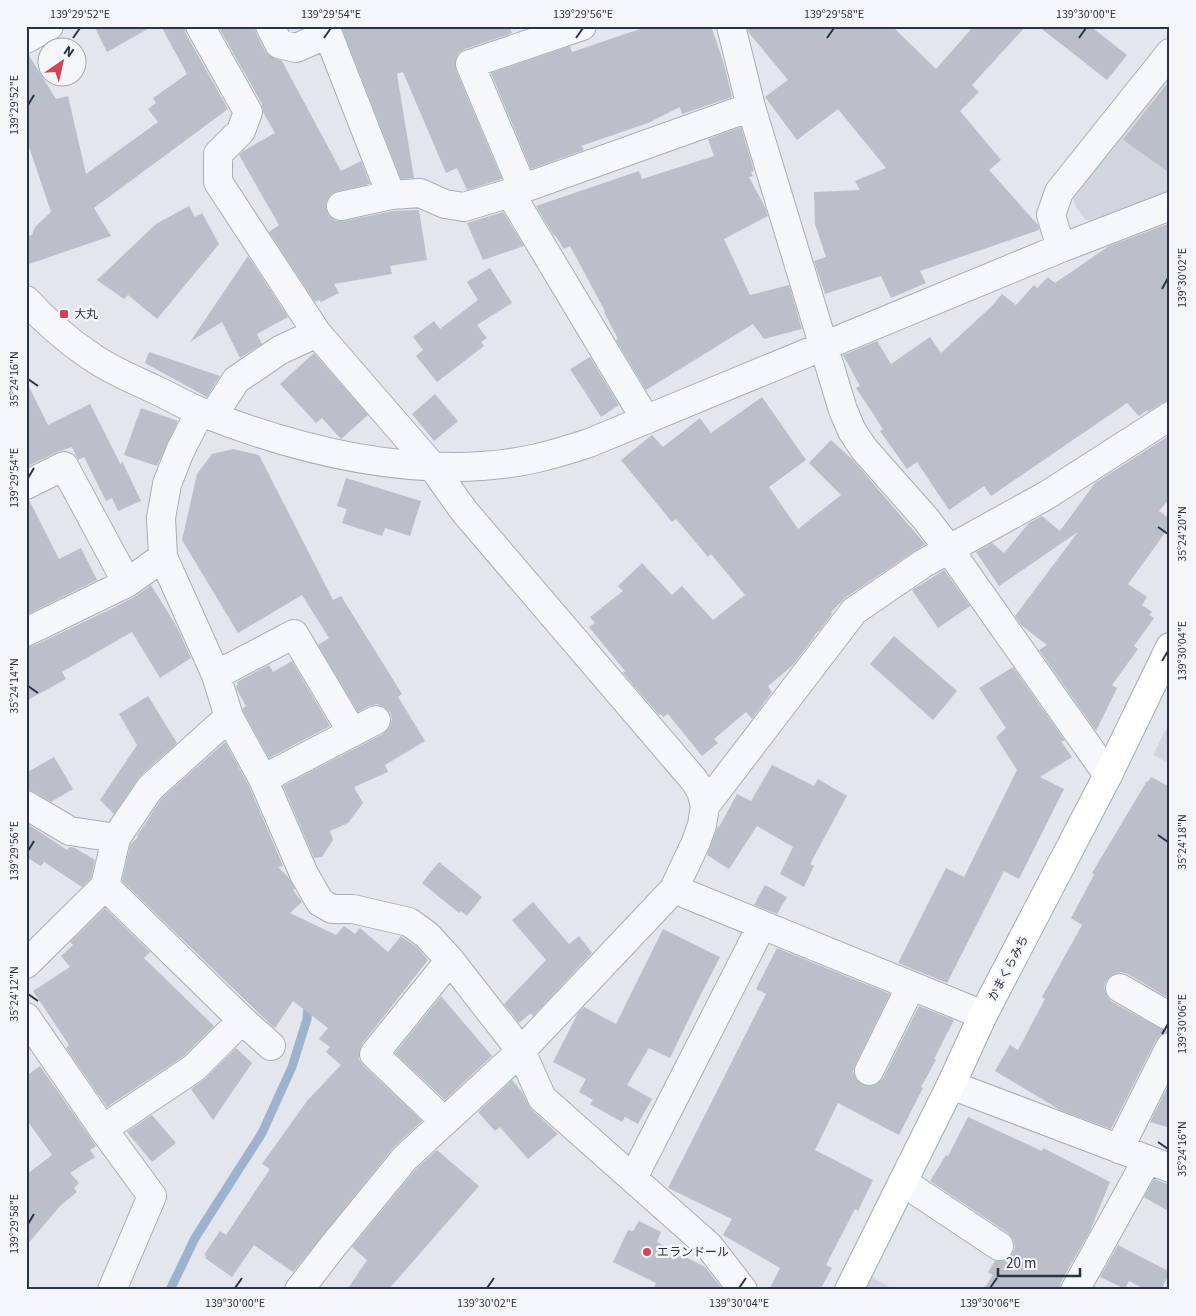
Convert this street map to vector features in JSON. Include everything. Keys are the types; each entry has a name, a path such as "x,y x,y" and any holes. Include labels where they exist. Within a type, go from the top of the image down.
{"main road":[{"name":"かまくらみち","path":"849,1290 951,1085 983,1016 1108,775 1170,647"}],"street":[{"path":"26,40 49,26"},
{"path":"200,26 248,112 241,131 218,154 218,182 316,333 432,466 464,511 694,780 701,791 705,806"},
{"path":"270,26 279,44 296,48 328,34 391,195"},
{"path":"582,26 470,64 516,190 646,420"},
{"path":"731,26 752,107 822,346 852,431 864,450 925,518 948,548 1108,775"},
{"path":"1061,248 1051,215 1059,192 1170,53"},
{"path":"341,206 391,195 420,193 445,204 464,206 516,190 752,107"},
{"path":"26,300 38,314 93,358 207,414 292,443 360,460 432,466 508,464 545,457 589,443 1061,248 1170,206"},
{"path":"316,333 280,350 236,380 207,414 180,451 167,484 161,518 163,557 216,675 229,717 263,778 304,874 320,902 332,909 352,909 409,922 427,935 450,960 521,1051 542,1098 708,1246 744,1290"},
{"path":"299,1290 332,1246 405,1158 521,1051 674,888 696,842 705,806 854,611 948,548 1047,495 1170,416"},
{"path":"26,485 64,466 127,583"},
{"path":"26,632 127,583 163,557"},
{"path":"216,675 294,634 364,726 263,778"},
{"path":"26,964 105,886 116,838 150,788 229,717"},
{"path":"26,804 70,832 116,838"},
{"path":"105,886 271,1046"},
{"path":"674,888 983,1016"},
{"path":"633,1178 762,925"},
{"path":"444,1121 374,1054 450,960"},
{"path":"869,1072 911,986"},
{"path":"1120,988 1170,1018"},
{"path":"26,1017 103,1130 152,1196 112,1290"},
{"path":"103,1130 194,1068 242,1020"},
{"path":"1119,1149 1170,1047"},
{"path":"951,1085 1158,1164 1075,1290"},
{"path":"903,1182 999,1246"}],"shaded area":[{"path":"1170,71 1170,197 1099,224 1085,219 1076,207 1071,192"},
{"path":"1170,721 1170,764 1153,755"},
{"path":"872,1277 895,1290 865,1290"}],"building":[{"path":"94,26 153,26 107,52"},
{"path":"161,26 184,26 186,34 228,109 94,208 111,236 26,265 26,237 32,235 35,227 51,212 26,138 26,55 28,54 38,70 38,88 49,88 56,99 68,96 86,174 158,122 148,109 156,103 153,98 187,74"},
{"path":"218,26 255,26 256,33 265,51 270,56 282,61 341,171 361,161 370,184 331,194 326,202 329,216 336,221 344,221 393,211 419,210 427,260 390,266 392,274 334,284 339,293 321,302 319,300 315,302 269,232 279,225 239,155 275,133 263,112 262,104"},
{"path":"341,26 509,26 512,33 465,49 458,54 455,62 456,70 502,179 467,190 457,168 446,173 403,72 397,74 414,178 401,179"},
{"path":"649,26 711,26 724,64 732,97 682,114 680,107 648,123 581,146 584,150 531,169 491,73 570,46 572,52"},
{"path":"747,26 892,26 936,69 974,26 1026,26 972,85 979,92 960,111 1001,160 989,170 1038,225 1039,230 920,271 926,283 891,298 881,276 825,294 814,261 826,257 815,224 814,192 860,190 855,181 886,168 838,109 797,140 765,97 788,80 749,33"},
{"path":"1038,26 1090,26 1127,55 1107,80"},
{"path":"1170,80 1170,173 1123,140"},
{"path":"741,127 754,171 751,172 753,176 749,177 768,216 724,239 750,295 789,285 802,329 764,339 753,324 646,390 616,340 618,339 605,311 570,246 564,249 536,206 639,171 642,179 714,156 708,139"},
{"path":"189,206 195,217 202,213 219,244 157,319 128,295 124,299 97,280 156,224"},
{"path":"503,212 524,246 483,260 467,223"},
{"path":"1170,223 1170,400 1146,413 1149,409 1139,416 1127,403 991,496 984,486 949,510 917,462 907,469 880,431 883,429 856,388 860,386 843,355 877,341 891,364 930,337 941,353 992,306 1002,294 1016,305 1034,285 1037,288 1048,277 1055,283 1109,246"},
{"path":"248,256 288,317 257,334 262,344 240,358 222,322 190,342"},
{"path":"490,268 512,303 477,325 487,338 481,342 484,346 437,382 416,356 423,350 413,337 434,321 440,329 478,300 467,282"},
{"path":"149,352 220,376 207,397 145,363"},
{"path":"314,353 368,415 341,439 322,418 316,423 280,384"},
{"path":"590,357 619,405 601,417 570,369"},
{"path":"26,381 48,425 90,404 121,465 122,461 141,501 118,511 112,498 106,501 84,457 78,460 72,447 26,467"},
{"path":"435,394 458,421 434,441 412,414"},
{"path":"762,397 806,460 769,487 798,529 841,495 809,463 831,440 853,460 925,544 845,598 831,612 832,614 814,635 793,665 768,686 772,692 752,719 746,712 714,739 718,743 702,756 668,714 663,717 661,714 659,715 623,673 625,671 589,627 595,623 590,617 623,591 618,586 642,563 672,595 682,586 713,620 745,595 711,554 708,557 676,519 672,522 621,460 652,435 663,447 700,418 711,433"},
{"path":"141,408 178,421 157,466 124,455"},
{"path":"1170,435 1170,498 1159,511 1170,519 1170,526 1128,584 1147,597 1142,605 1152,612 1149,615 1154,618 1134,646 1138,649 1112,685 1117,688 1096,731 1039,650 1047,645 1021,625 1015,616 1078,532 999,586 976,552 992,543 1004,553 1029,523 1042,516 1060,531 1095,483"},
{"path":"233,449 259,455 333,600 341,596 402,694 398,697 425,741 385,765 388,772 354,787 363,803 348,823 330,831 333,840 322,857 314,858 283,786 383,734 389,728 392,720 390,712 377,704 358,712 318,645 329,638 302,595 238,633 182,540 197,474 212,454"},
{"path":"346,478 421,501 410,536 385,528 382,536 342,523 347,509 337,506"},
{"path":"26,500 29,500 59,559 81,548 97,580 26,615"},
{"path":"944,570 970,606 938,628 912,590"},
{"path":"151,585 177,627 191,658 160,678 132,632 62,672 66,679 26,701 26,647 33,646 111,609 136,596"},
{"path":"894,636 957,691 933,720 870,664"},
{"path":"292,661 330,726 269,758 243,711 243,708 246,706 236,686 238,685 237,682 269,665 273,672"},
{"path":"1013,667 1065,741 1061,741 1072,757 1040,777 1064,789 1019,879 1004,871 947,983 898,963 946,868 964,877 1017,770 996,737 1006,728 979,688"},
{"path":"148,696 177,743 139,777 114,814 100,800 137,745 119,714"},
{"path":"225,742 249,786 283,866 278,867 289,878 295,889 293,890 302,902 290,913 336,935 344,926 355,934 360,928 388,952 401,936 417,947 428,960 362,1044 359,1052 359,1059 363,1065 422,1121 393,1148 293,1272 254,1245 232,1277 205,1258 206,1256 204,1255 220,1231 226,1235 270,1169 262,1164 307,1101 341,1065 326,1052 330,1047 319,1039 328,1028 293,1001 275,1028 272,1026 122,881 130,845 138,837 162,798"},
{"path":"54,757 73,789 51,802 26,789 26,773"},
{"path":"772,765 814,786 818,779 847,796 810,864 814,866 804,887 780,874 793,847 757,826 729,869 707,855 718,826 737,794 751,801"},
{"path":"1151,777 1170,787 1170,999 1128,974 1121,972 1112,975 1106,981 1104,988 1112,1002 1167,1032 1161,1034 1156,1040 1111,1129 1060,1110 995,1071 1010,1045 1018,1050 1045,999 1042,997 1082,925 1071,918 1094,875 1092,873"},
{"path":"26,823 67,850 69,847 75,848 95,860 91,878 82,887 44,862 41,866 26,857"},
{"path":"439,862 482,897 467,916 461,911 459,913 422,883"},
{"path":"765,885 787,897 777,914 754,905"},
{"path":"533,902 569,944 579,936 592,953 533,1016 531,1013 519,1023 504,1004 546,960 512,920"},
{"path":"105,908 150,952 144,958 214,1026 184,1056 107,1107 66,1048 69,1045 33,991 70,967 61,956 73,945 70,942"},
{"path":"663,929 720,957 670,1058 649,1048 627,1085 652,1099 638,1124 625,1117 622,1122 590,1104 593,1100 579,1092 586,1079 553,1062 578,1013 584,1007 616,1024"},
{"path":"777,948 890,994 855,1065 853,1072 856,1079 863,1085 877,1084 883,1078 919,1006 954,1020 899,1135 838,1103 815,1150 873,1180 858,1211 855,1209 826,1265 832,1268 820,1290 769,1290 780,1268 723,1235 732,1219 668,1188 766,994 756,989"},
{"path":"441,996 492,1056 445,1100 395,1053"},
{"path":"236,1048 252,1063 213,1120 191,1089 205,1079"},
{"path":"40,1066 96,1146 90,1150 95,1157 70,1173 79,1183 74,1188 77,1192 60,1206 26,1246 26,1175 52,1155 26,1119 26,1076"},
{"path":"512,1080 522,1092 531,1109 558,1134 528,1159 500,1127 495,1131 478,1112"},
{"path":"1170,1082 1170,1128 1150,1122"},
{"path":"152,1115 176,1143 152,1162 127,1132"},
{"path":"968,1117 1042,1151 1043,1148 1110,1182 1090,1231 1061,1282 1059,1290 983,1290 993,1275 988,1272 995,1261 1005,1260 1012,1254 1015,1247 1013,1239 1008,1233 930,1181 946,1155 948,1156"},
{"path":"437,1150 479,1186 388,1290 347,1290 367,1260 352,1247 416,1169"},
{"path":"1154,1179 1170,1185 1170,1212 1144,1197"},
{"name":"エランドール","path":"639,1221 661,1232 657,1242 705,1267 723,1290 653,1290 656,1283 613,1262 628,1230 633,1231"},
{"path":"1118,1245 1170,1272 1161,1290 1146,1290 1129,1281 1125,1289 1100,1277"}],"waterway":[{"path":"170,1290 195,1238 262,1133 292,1067 307,1019 308,1000"}],"place":[{"name":"大丸","path":"64,314"},
{"name":"エランドール","path":"647,1252"}]}
